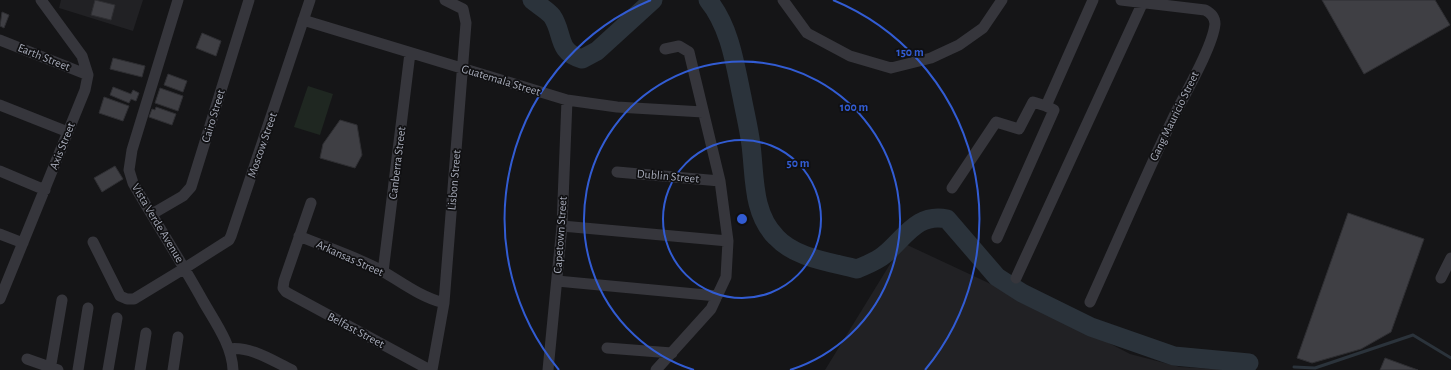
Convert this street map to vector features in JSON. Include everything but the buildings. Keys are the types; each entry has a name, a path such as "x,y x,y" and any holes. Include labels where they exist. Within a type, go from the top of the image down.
{"street":[{"path":"42,0 82,56 88,75"},
{"name":"Vista Verde Avenue","path":"178,0 130,156 131,177 185,268 229,349 232,370"},
{"name":"Cairo Street","path":"152,214 183,196 191,187 249,0"},
{"name":"Moscow Street","path":"94,242 120,296 127,299 134,299 228,240 231,236 310,0"},
{"name":"Lisbon Street","path":"431,370 444,303 466,23 463,8 445,0"},
{"path":"782,0 807,32 850,56 891,68 931,58 958,45 983,28 1002,0"},
{"path":"1046,106 1093,0"},
{"name":"Gang Mauricio Street","path":"1090,302 1142,184 1205,50 1215,24 1211,13 1205,10 1121,0"},
{"path":"1016,278 1143,2"},
{"name":"Guatemala Street","path":"303,20 567,100 616,107 703,112"},
{"name":"Earth Street","path":"0,40 88,75"},
{"path":"656,370 711,309 726,277 728,241 720,181 689,52 678,46 665,49"},
{"name":"Canberra Street","path":"383,272 410,53"},
{"name":"Axis Street","path":"0,299 85,90 88,75"},
{"name":"Capetown Street","path":"548,370 562,226 567,100"},
{"path":"952,188 996,122 1018,129 1033,102 1054,110 997,238"},
{"path":"0,105 68,132"},
{"path":"0,171 44,190"},
{"name":"Dublin Street","path":"616,172 720,181"},
{"path":"299,236 311,203"},
{"path":"562,226 728,241"},
{"path":"0,234 23,243"},
{"name":"Arkansas Street","path":"299,236 383,272 406,287 429,299 444,303"},
{"name":"Belfast Street","path":"299,236 283,288 292,297 350,326 431,370"},
{"path":"1441,278 1451,258"},
{"path":"557,281 717,296"},
{"path":"28,359 53,369 62,300"},
{"path":"78,370 88,308"},
{"path":"108,370 117,318"},
{"path":"140,370 146,333"},
{"path":"173,370 178,337"},
{"path":"229,349 240,348 251,351 292,370"},
{"path":"607,348 672,353"}],"shaded area":[{"path":"61,0 143,0 133,31 59,8"},
{"path":"308,86 333,94 320,135 294,127"},
{"path":"903,243 1040,307 1130,354 1180,367 1235,370 825,370"}],"waterway":[{"path":"532,0 552,16 556,22 564,47 568,52 582,59 597,51 653,0"},
{"path":"708,0 722,22 731,46 749,133 754,181 759,206 768,227 784,244 803,255 857,269 881,257 919,223 927,219 947,219 997,277 1022,293 1091,327 1174,356 1249,363"},
{"path":"1294,367 1315,368 1413,335 1451,358"}]}
